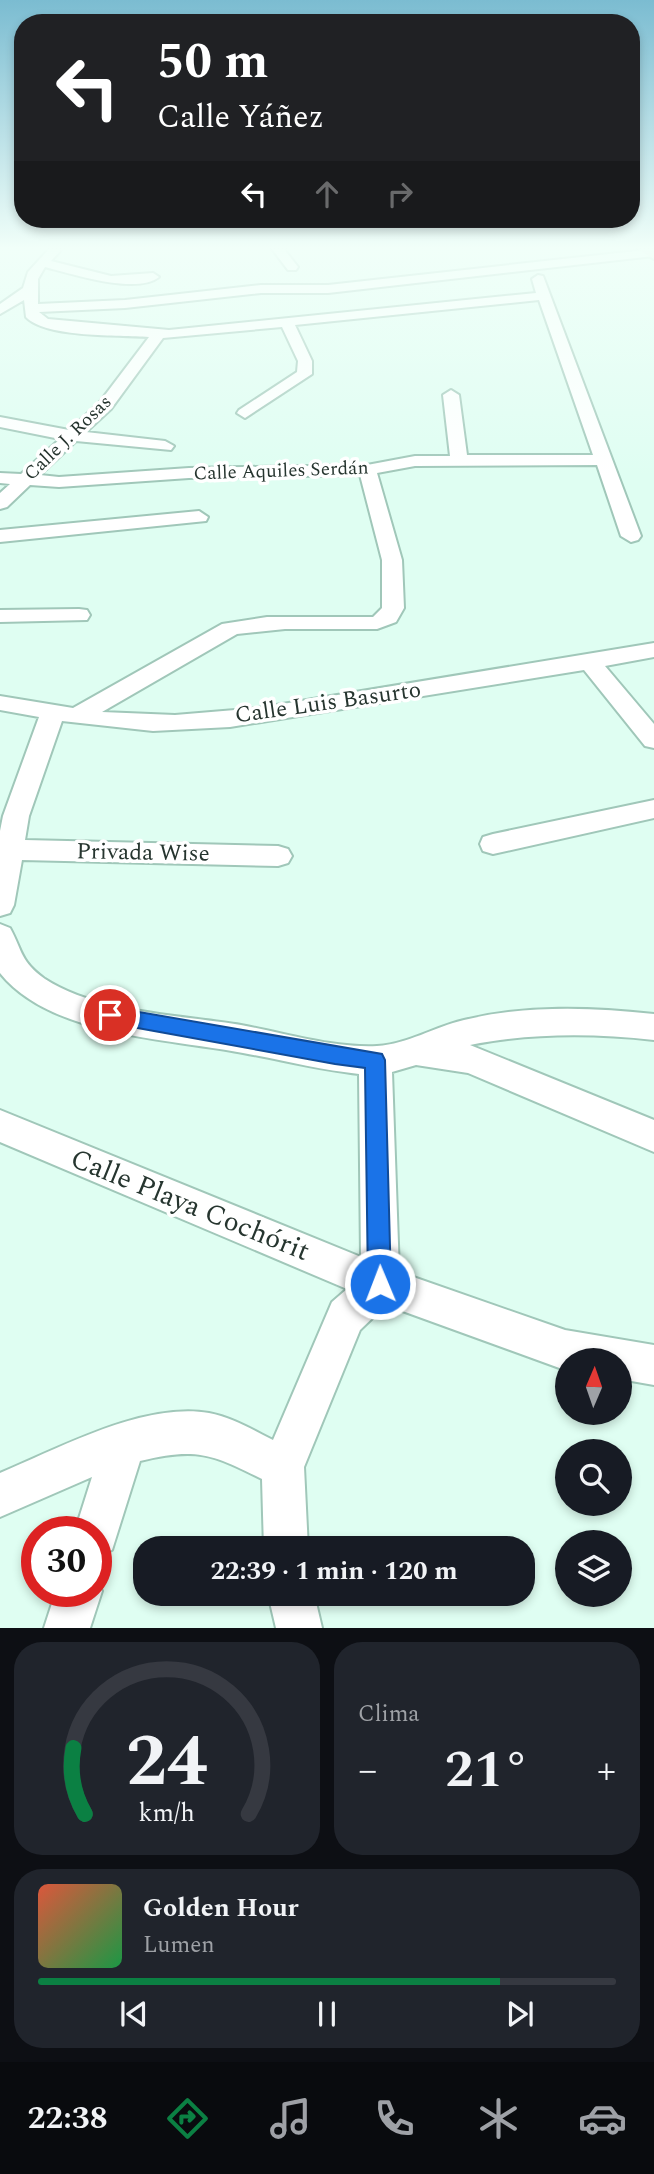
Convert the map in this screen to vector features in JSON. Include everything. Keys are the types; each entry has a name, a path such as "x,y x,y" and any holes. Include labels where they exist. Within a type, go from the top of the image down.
{"street":[{"path":"63,325 158,335 266,325"},
{"path":"245,413 304,374 305,361 288,325"},
{"path":"554,325 631,536"},
{"name":"Calle J. Rosas","path":"0,503 73,436 119,388 158,335"},
{"path":"451,395 459,459"},
{"path":"1,423 73,436 165,446"},
{"name":"Calle Aquiles Serdán","path":"0,478 59,482 189,473 367,470 415,461 459,459 603,460"},
{"path":"0,905 9,850 25,787 65,714 230,629 278,621 377,624 388,617 393,608 390,547 367,470"},
{"path":"0,536 199,517"},
{"path":"0,616 79,615"},
{"name":"Calle Luis Basurto","path":"0,703 65,714 172,723 350,702 654,650"},
{"path":"590,663 654,740"},
{"path":"493,844 654,808"},
{"name":"Privada Wise","path":"9,850 278,856"},
{"path":"0,936 0,946 19,976 51,997 110,1015 335,1056 375,1060 417,1052 461,1033 511,1024 576,1021 654,1027"},
{"path":"417,1052 446,1054 472,1060 654,1136"},
{"path":"286,1536 283,1467 346,1316 380,1284 375,1060"},
{"name":"Calle Playa Cochórit","path":"0,1126 380,1284 565,1350 654,1364"},
{"path":"0,1495 124,1444 164,1434 209,1434 283,1467"},
{"path":"102,1516 124,1444"},
{"path":"294,1606 299,1628"},
{"path":"67,1628 74,1607"}],"route":[{"path":"110,1015 335,1056 375,1060 380,1284"}]}
